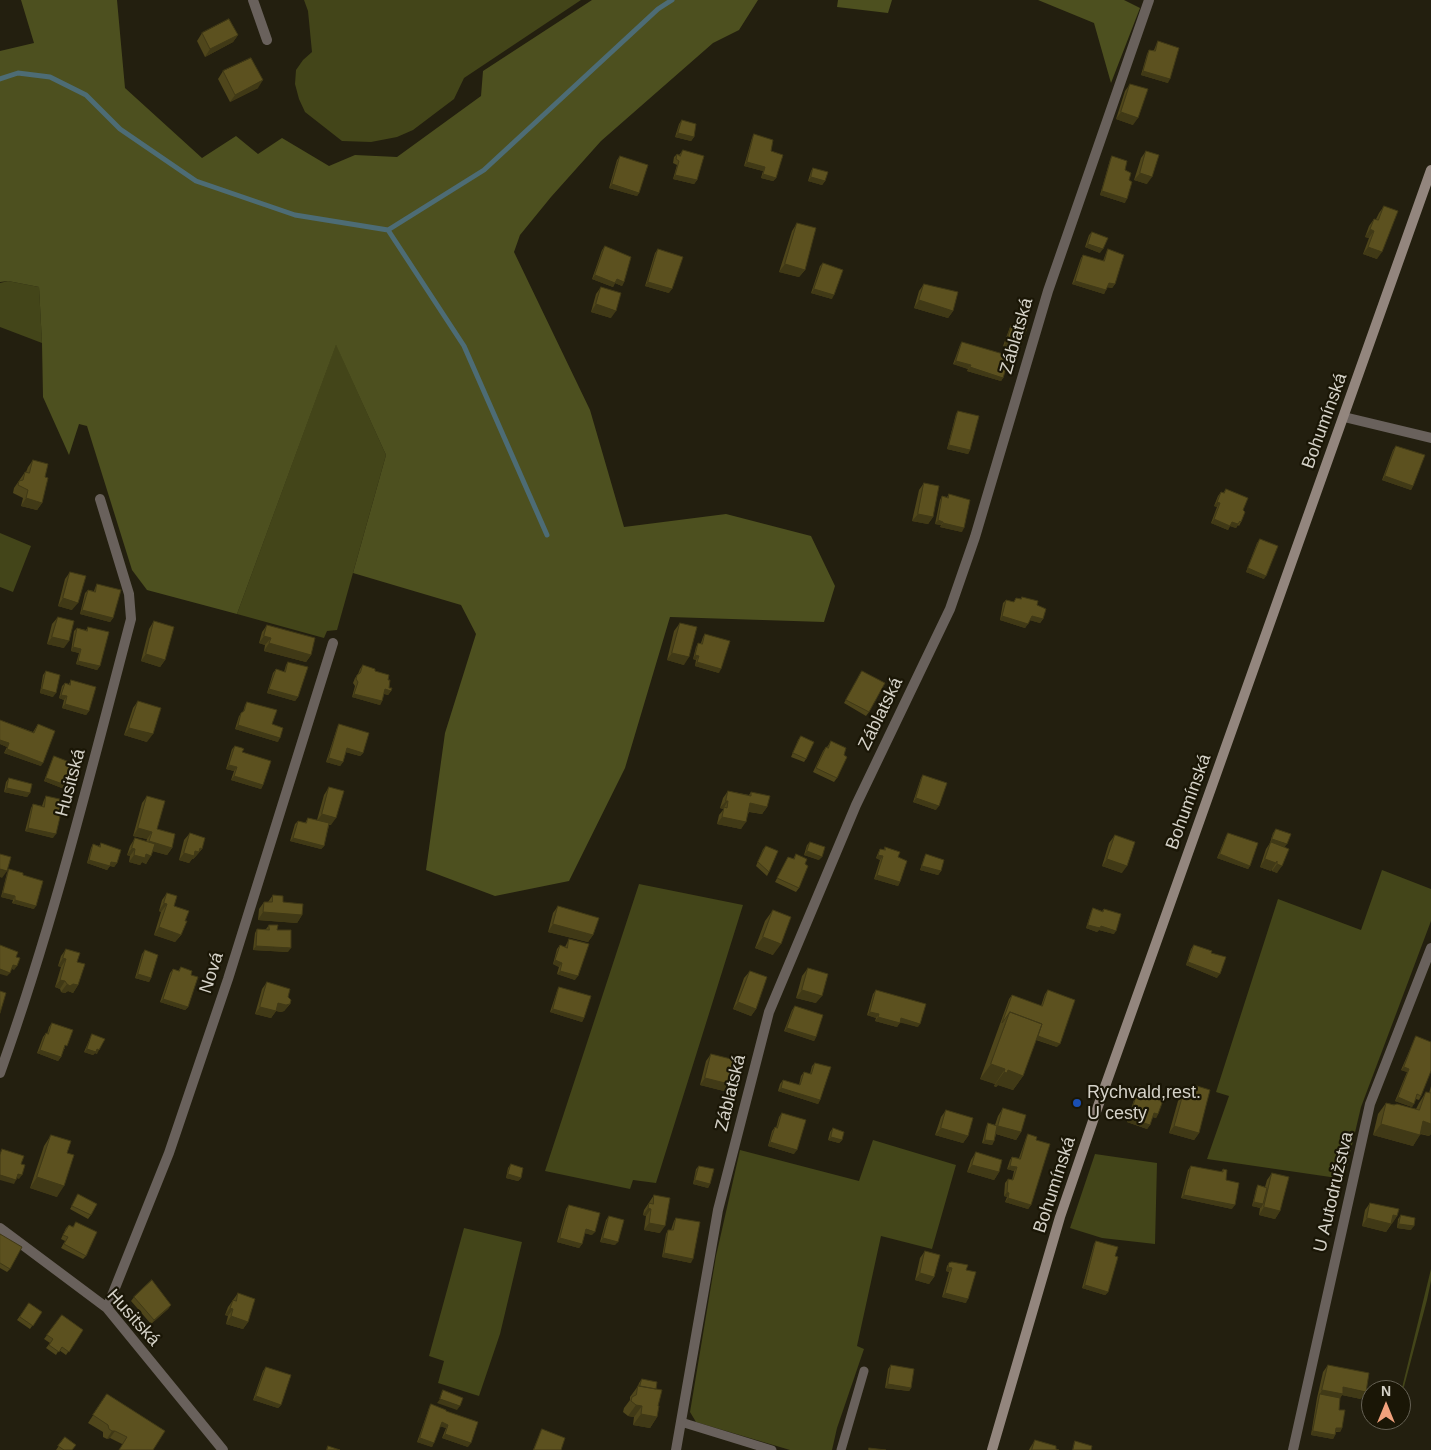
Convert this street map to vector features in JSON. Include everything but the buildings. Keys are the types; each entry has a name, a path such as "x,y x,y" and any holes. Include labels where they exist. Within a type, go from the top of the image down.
{"main road":[{"name":"Bohumínská","path":"992,1450 1063,1208 1122,1037 1431,170"}],"street":[{"path":"253,0 266,40"},
{"name":"Záblatská","path":"676,1450 718,1210 768,1012 856,805 950,608 975,537 1048,291 1149,0"},
{"path":"1344,417 1431,438"},
{"name":"Husitská","path":"0,1073 19,1020 76,827 131,619 129,594 100,499"},
{"name":"Nová","path":"107,1308 172,1144 228,979 333,643"},
{"name":"U Autodružstva","path":"1293,1450 1370,1104 1431,948"},
{"name":"Husitská","path":"0,1228 107,1308 223,1450"}],"lane":[{"path":"841,1450 864,1371"},
{"path":"681,1422 772,1450"}],"green space":[{"path":"21,0 117,0 125,88 202,158 236,136 258,154 282,138 329,166 355,155 397,157 481,96 483,71 592,0 758,0 739,30 713,43 601,141 520,235 514,252 590,410 624,527 726,514 811,536 835,586 824,622 670,617 625,768 569,881 495,896 426,870 445,733 476,634 461,605 353,573 386,455 336,345 237,614 147,590 132,570 87,426 79,424 69,455 43,397 39,287 8,281 0,282 0,51 34,43"},
{"path":"304,0 581,0 464,78 454,99 413,130 397,137 371,142 342,141 305,112 295,84 296,70 312,52 308,11"},
{"path":"838,0 892,0 888,13 837,7"},
{"path":"1038,0 1124,0 1140,8 1111,83 1094,23"},
{"path":"8,281 39,287 42,343 0,327 0,283"},
{"path":"336,344 386,455 337,630 327,631 324,638 237,614"},
{"path":"0,533 31,546 13,592 0,587"},
{"path":"1382,870 1431,889 1431,921 1361,1107 1344,1179 1207,1159 1229,1096 1216,1092 1278,899 1361,930"},
{"path":"639,884 743,905 656,1183 633,1180 630,1189 545,1171"},
{"path":"873,1140 956,1165 932,1249 881,1236 857,1346 864,1349 837,1428 832,1450 790,1450 696,1422 690,1412 716,1256 740,1150 859,1181"},
{"path":"1095,1154 1157,1163 1155,1244 1102,1238 1070,1228"},
{"path":"464,1228 522,1242 500,1334 479,1396 438,1383 444,1361 429,1356"},
{"path":"1431,1269 1431,1281 1427,1300 1406,1380 1404,1380"}],"waterway":[{"path":"0,79 18,73 50,77 86,95 120,129 196,181 295,215 388,230 484,170 658,9 672,0"},
{"path":"388,230 464,346 547,535"}],"place":[{"name":"Rychvald,rest. U cesty","path":"1077,1103"}]}
